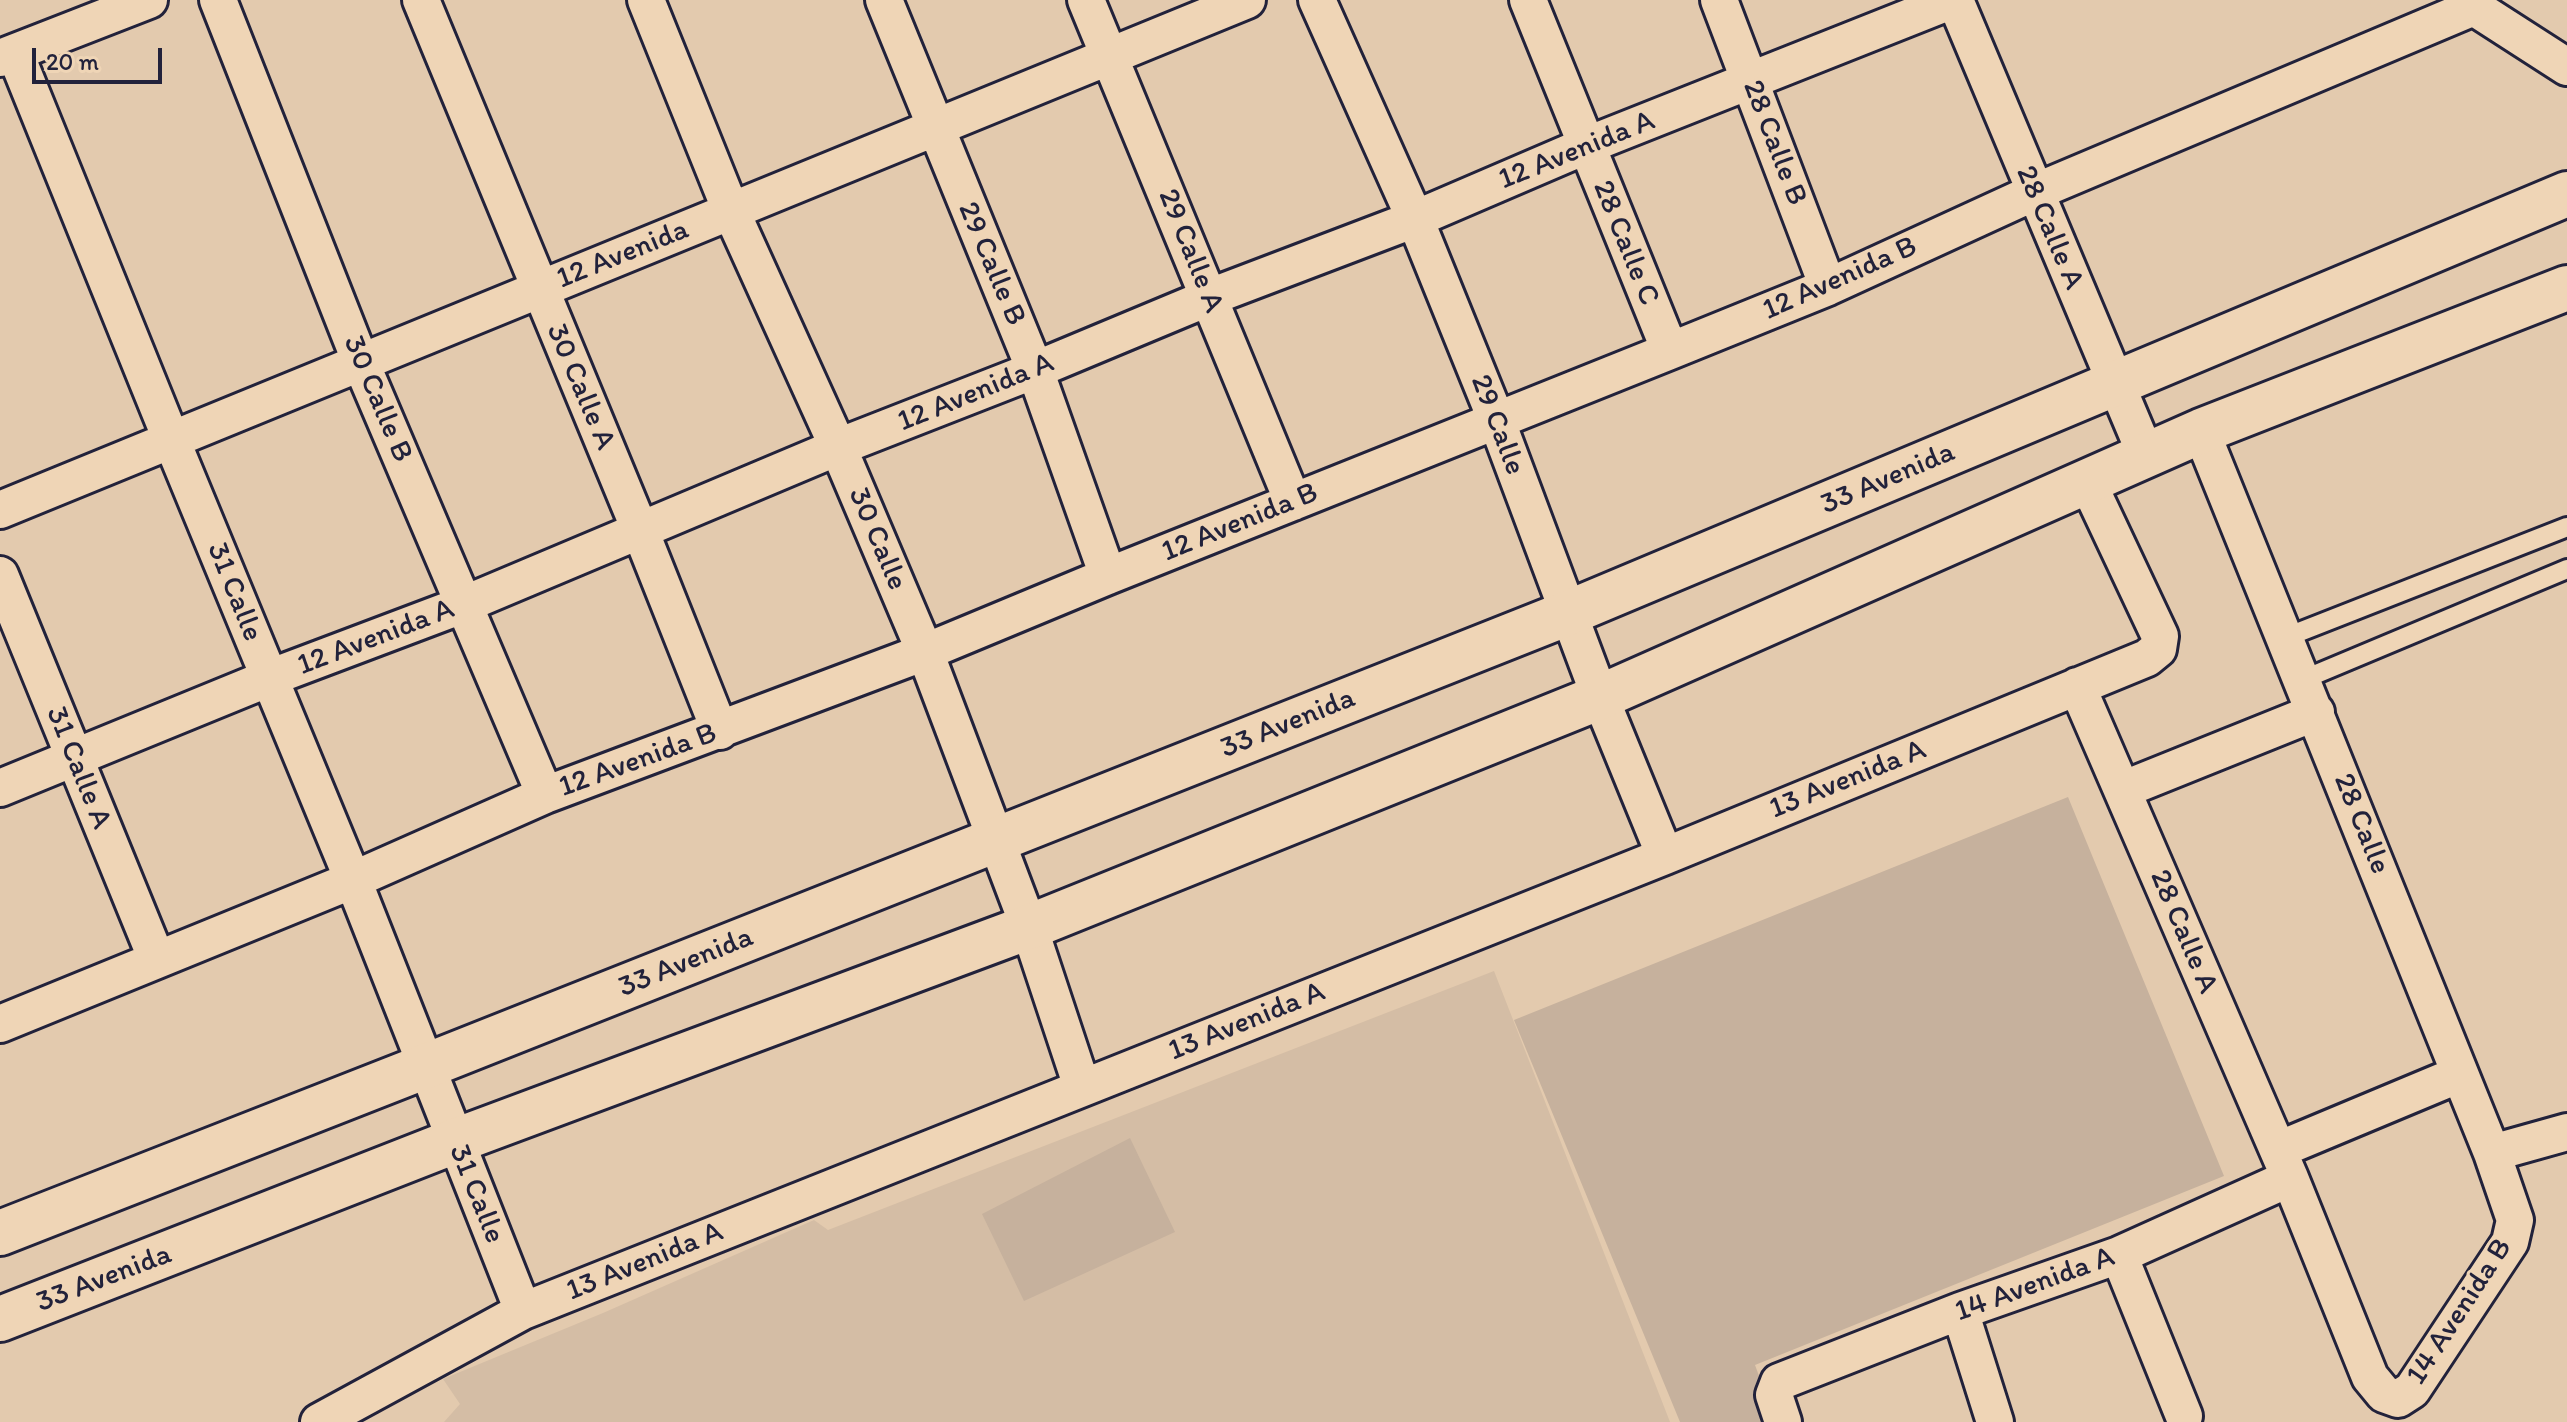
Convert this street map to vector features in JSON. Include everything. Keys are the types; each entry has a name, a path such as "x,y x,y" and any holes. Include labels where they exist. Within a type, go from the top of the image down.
{"street":[{"path":"8,56 149,0"},
{"name":"30 Calle B","path":"218,0 361,363 545,795"},
{"name":"30 Calle A","path":"421,0 720,731"},
{"name":"30 Calle","path":"646,0 731,211 838,447 925,652 1029,927 1082,1087"},
{"name":"29 Calle B","path":"884,0 1035,370 1108,576"},
{"name":"29 Calle A","path":"1086,0 1293,502"},
{"name":"12 Avenida","path":"0,510 1247,0"},
{"name":"29 Calle","path":"1317,0 1415,219 1496,419 1600,697 1665,856"},
{"name":"28 Calle C","path":"1528,0 1670,351"},
{"name":"28 Calle B","path":"1719,0 1828,287"},
{"name":"12 Avenida A","path":"0,788 269,678 465,604 838,447 1210,297 1415,219 1585,146 1954,0"},
{"name":"28 Calle A","path":"1954,0 2146,455"},
{"path":"2469,4 2567,67"},
{"name":"12 Avenida B","path":"0,1024 353,880 545,795 925,652 1828,287 2035,192 2469,4"},
{"name":"31 Calle","path":"8,56 171,439 353,880 523,1311"},
{"name":"33 Avenida","path":"0,1233 1568,613 2567,194"},
{"name":"33 Avenida","path":"0,1319 455,1141 1029,927 1600,697 2201,431 2567,288"},
{"name":"28 Calle","path":"2201,431 2492,1153 2515,1220"},
{"name":"13 Avenida A","path":"319,1422 523,1311 1665,856 2147,658 2158,649 2160,636 2087,481"},
{"name":"31 Calle A","path":"0,575 157,960"},
{"name":"28 Calle A","path":"2077,686 2289,1175 2370,1377 2384,1394 2398,1399"},
{"path":"2122,790 2309,696"},
{"name":"14 Avenida A","path":"1780,1414 1774,1395 1779,1382 1960,1311 2119,1255 2289,1175 2460,1074"},
{"path":"2492,1153 2567,1132"},
{"name":"14 Avenida B","path":"2398,1399 2412,1390 2510,1242 2515,1220"},
{"path":"2119,1255 2184,1416"},
{"path":"1960,1311 1995,1422"}],"lane":[{"path":"2284,638 2567,527"},
{"path":"2309,696 2567,569"}],"shaded area":[{"path":"2068,797 2224,1176 1755,1365 1776,1422 1680,1422 1514,1020"},
{"path":"1494,971 1670,1422 444,1422 460,1404 443,1379 814,1220 828,1230"},
{"path":"1130,1138 1175,1232 1024,1301 982,1214"}]}
